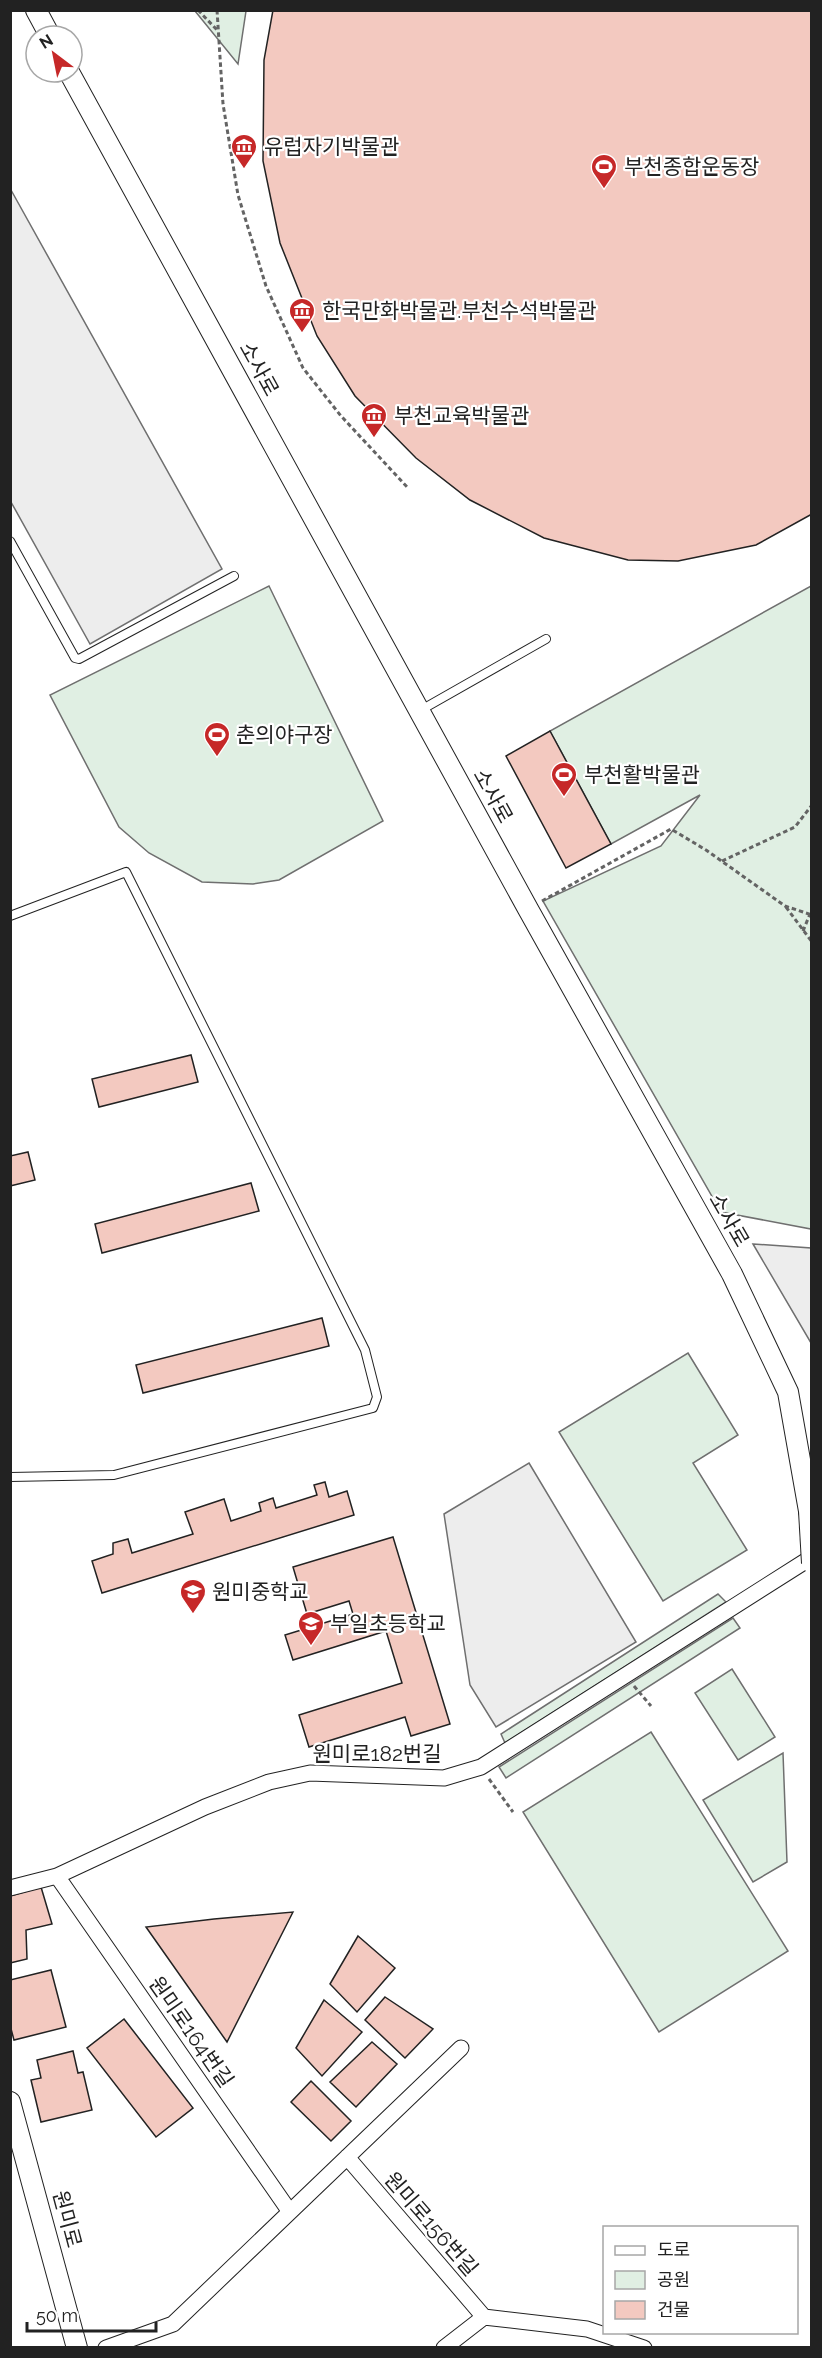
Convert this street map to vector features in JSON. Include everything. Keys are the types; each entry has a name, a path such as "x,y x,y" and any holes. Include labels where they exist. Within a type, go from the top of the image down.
{"street":[{"path":"36,10 44,24"},
{"name":"소사로","path":"76,84 528,909 732,1274 788,1392 809,1511 812,1563"},
{"name":"원미로182번길","path":"10,1888 57,1876 205,1807 269,1782 310,1773 444,1778 480,1767 811,1557"},
{"name":"원미로164번길","path":"57,1876 290,2212"},
{"path":"106,2348 172,2324 461,2048"},
{"name":"원미로","path":"10,2102 77,2348"},
{"name":"원미로156번길","path":"346,2157 484,2317"},
{"path":"444,2348 484,2317 587,2329 644,2348"}],"lane":[{"path":"10,541 75,658 79,659 234,576"},
{"path":"419,711 546,639"},
{"path":"10,916 126,872 365,1350 377,1397 373,1408 114,1475 10,1478"}],"path":[{"path":"198,10 219,31"},
{"path":"217,10 223,104 238,195 266,286 303,368 341,416 408,488"},
{"path":"722,861 795,827 812,805"},
{"path":"528,909 671,829 722,861 785,906 812,915"},
{"path":"785,906 812,942"},
{"path":"803,931 812,909"},
{"path":"625,1676 651,1706"},
{"path":"480,1767 513,1812"}],"green space":[{"path":"195,11 246,11 238,64"},
{"name":"춘의야구장","path":"269,586 383,821 279,880 253,884 202,882 149,853 119,827 50,695"},
{"path":"811,586 811,1229 721,1212 543,901 661,846 700,795 611,844 550,731"},
{"path":"688,1353 738,1435 693,1463 747,1550 663,1601 559,1432"},
{"path":"718,1594 726,1602 505,1743 501,1734"},
{"path":"733,1618 740,1628 506,1778 499,1767"},
{"path":"732,1669 775,1737 738,1760 695,1693"},
{"path":"651,1732 788,1951 659,2032 523,1812"},
{"path":"783,1753 787,1862 753,1882 703,1800"}],"shaded area":[{"path":"11,190 222,569 90,644 11,502"},
{"path":"753,1244 811,1248 811,1343"},
{"path":"529,1463 636,1642 496,1727 470,1685 444,1514"}],"building":[{"name":"부천종합운동장","path":"273,10 812,10 812,514 756,545 678,561 628,560 544,538 470,500 416,458 355,396 317,336 280,243 263,161 264,60"},
{"path":"550,731 611,844 566,868 506,756"},
{"path":"191,1055 198,1082 99,1107 92,1079"},
{"path":"28,1152 35,1180 10,1186 10,1156"},
{"path":"251,1183 259,1211 102,1253 95,1224"},
{"path":"322,1318 329,1346 143,1393 136,1365"},
{"name":"원미중학교","path":"325,1482 329,1497 347,1491 354,1515 102,1593 92,1561 113,1554 113,1543 128,1539 132,1553 193,1534 185,1512 224,1499 231,1521 261,1511 259,1503 273,1498 276,1508 317,1495 314,1485"},
{"name":"부일초등학교","path":"393,1537 450,1724 411,1736 405,1717 309,1747 299,1715 402,1683 386,1631 293,1660 285,1635 353,1614 349,1601 307,1614 293,1567"},
{"path":"41,1887 52,1924 26,1930 27,1959 10,1963 10,1896"},
{"path":"293,1912 227,2042 146,1927 214,1919"},
{"path":"358,1936 395,1968 357,2012 330,1984"},
{"path":"51,1970 66,2027 14,2040 10,2025 10,1980"},
{"path":"385,1997 433,2029 405,2058 365,2020"},
{"path":"324,2000 362,2032 322,2076 296,2048"},
{"path":"124,2019 193,2108 156,2137 87,2048"},
{"path":"372,2042 397,2064 356,2107 330,2082"},
{"path":"73,2051 78,2073 83,2072 92,2110 41,2122 31,2080 41,2078 37,2060"},
{"path":"311,2081 351,2121 331,2141 291,2102"}],"place":[{"name":"유럽자기박물관","path":"244,170"},
{"name":"부천종합운동장","path":"604,190"},
{"name":"한국만화박물관.부천수석박물관","path":"302,334"},
{"name":"부천교육박물관","path":"374,439"},
{"name":"춘의야구장","path":"217,758"},
{"name":"부천활박물관","path":"564,798"},
{"name":"원미중학교","path":"193,1615"},
{"name":"부일초등학교","path":"311,1647"}]}
